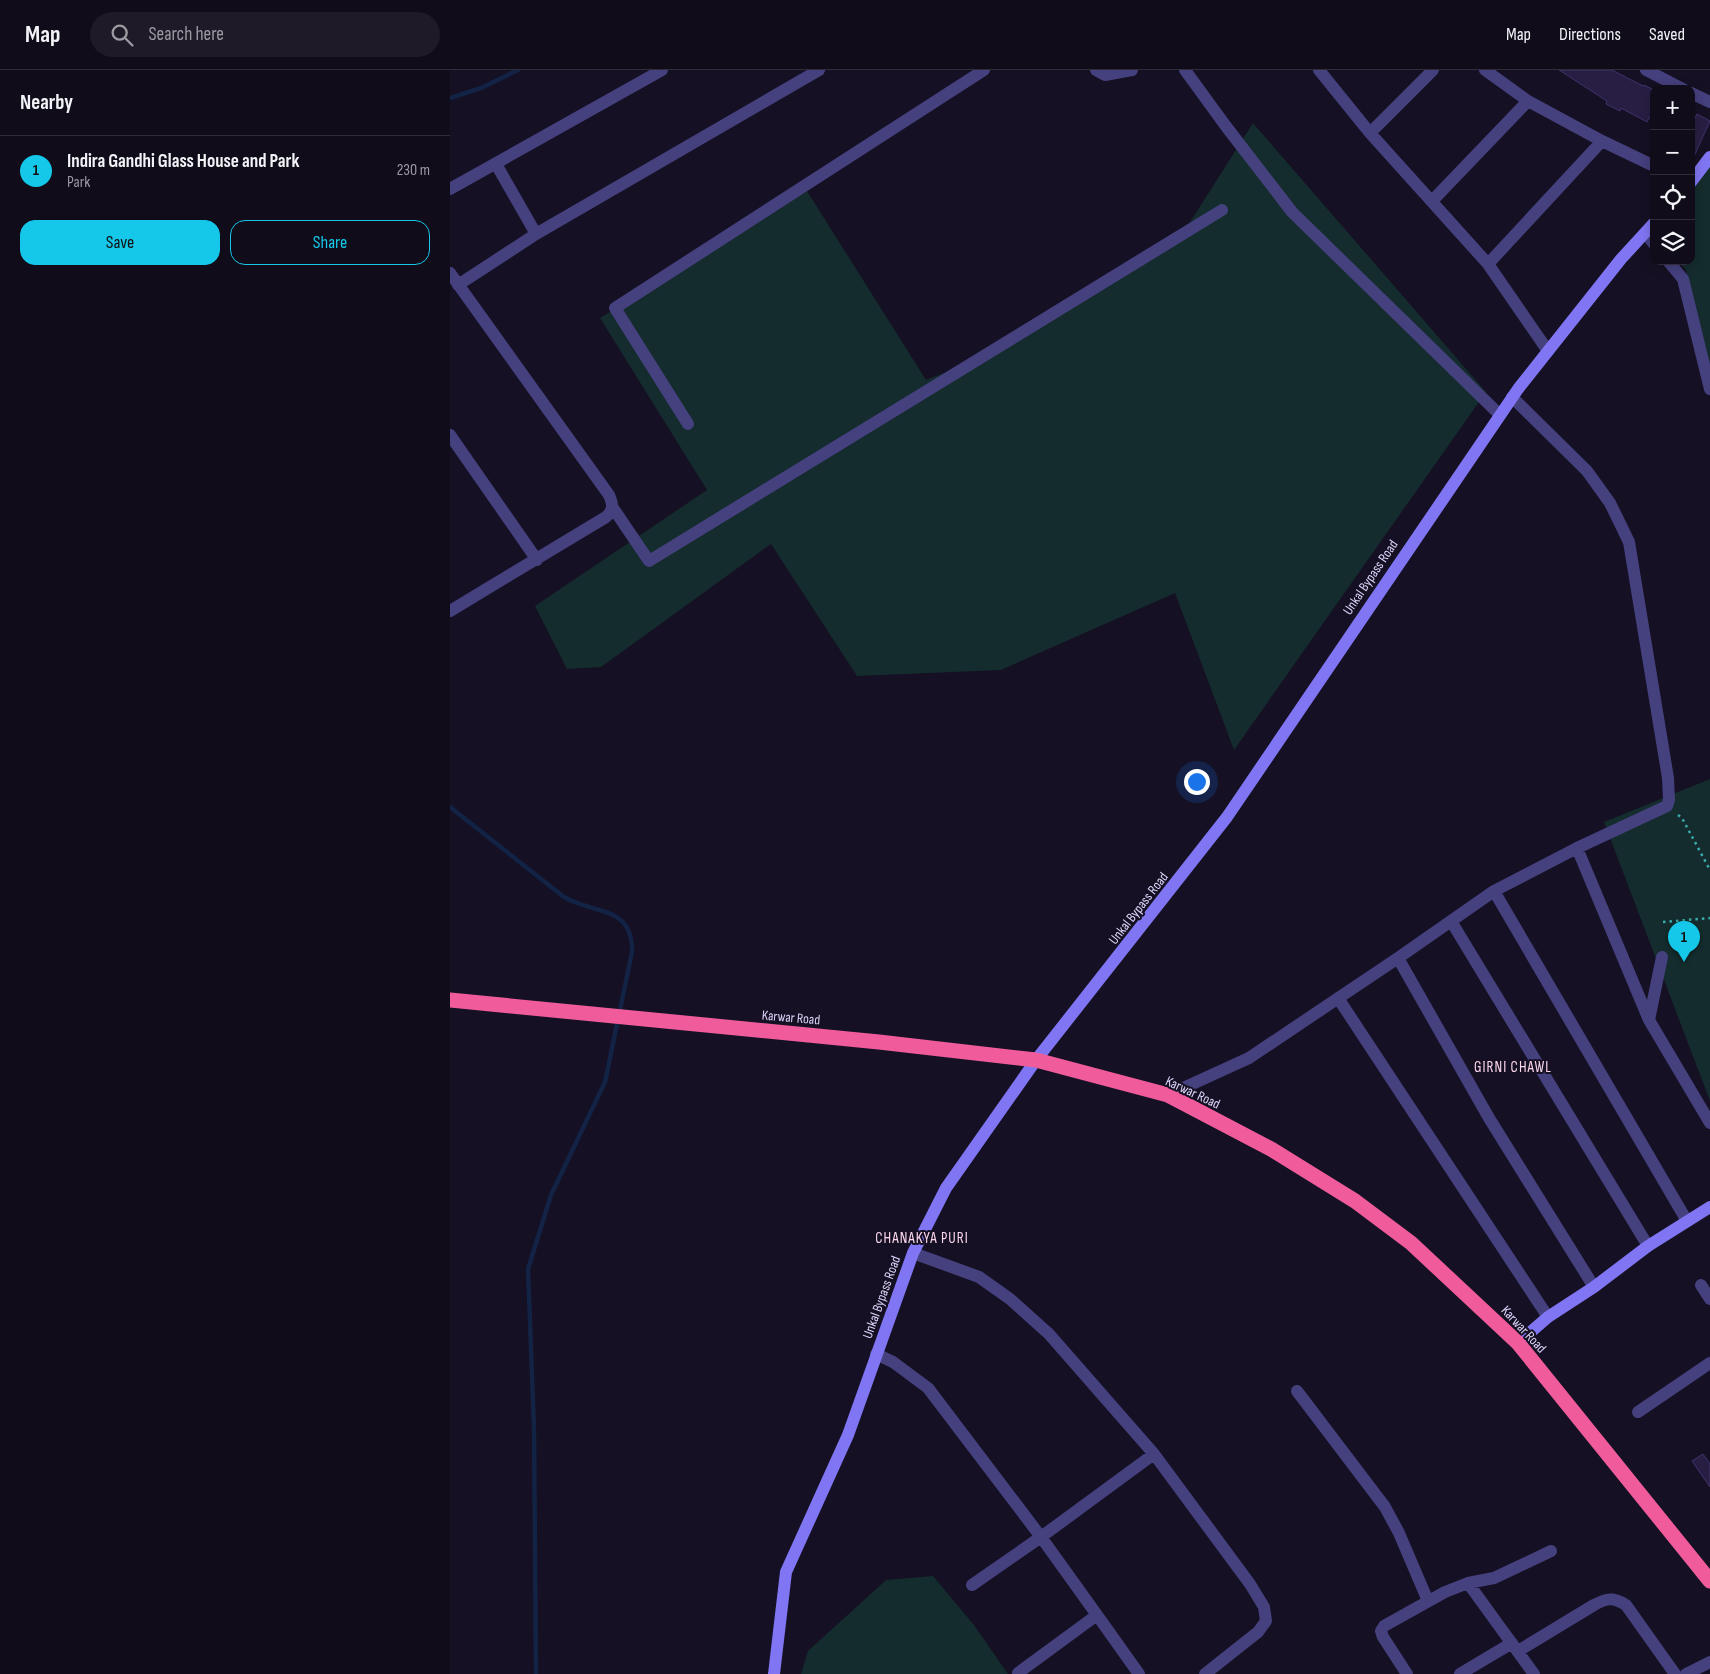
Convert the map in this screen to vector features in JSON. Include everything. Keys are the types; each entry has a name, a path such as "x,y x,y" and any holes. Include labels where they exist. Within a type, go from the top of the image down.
{"highway":[{"name":"Karwar Road","path":"450,1000 588,1012 662,1022 879,1042 1036,1060 1168,1095 1271,1149 1355,1201 1411,1243 1518,1343 1709,1578"}],"main road":[{"path":"1695,177 1710,157"},
{"name":"Unkal Bypass Road","path":"774,1674 786,1572 848,1435 913,1253 946,1188 1036,1060 1227,817 1512,397 1621,259 1650,227"},
{"path":"1518,1343 1548,1317 1594,1288 1648,1246 1710,1207"}],"street":[{"path":"450,189 662,70"},
{"path":"458,285 536,234 819,70"},
{"path":"688,424 615,308 984,70"},
{"path":"1096,70 1105,75 1132,70"},
{"path":"1185,70 1225,125 1299,219 1500,415"},
{"path":"1319,70 1370,133 1488,264 1548,351"},
{"path":"1370,133 1433,70"},
{"path":"1486,70 1528,101 1602,141 1650,164"},
{"path":"1646,70 1675,85"},
{"path":"1695,95 1710,102"},
{"path":"1432,201 1528,101"},
{"path":"1488,264 1602,141"},
{"path":"496,164 536,234"},
{"path":"450,273 609,495 613,508 649,561 1222,210"},
{"path":"1645,233 1650,239"},
{"path":"1671,265 1683,279 1710,389"},
{"path":"1168,1095 1249,1058 1494,891 1577,848 1667,806 1669,800 1668,778 1629,542 1610,503 1587,471 1512,397"},
{"path":"450,434 537,560"},
{"path":"450,611 606,517 613,508"},
{"path":"1577,848 1649,1020 1710,1123"},
{"path":"1494,891 1687,1221"},
{"path":"1451,921 1648,1246"},
{"path":"1649,1020 1662,957"},
{"path":"1398,958 1489,1118 1594,1288"},
{"path":"1338,998 1548,1317"},
{"path":"913,1253 979,1277 1010,1298 1049,1334 1154,1454 1250,1584 1264,1607 1266,1622 1258,1632 1205,1674"},
{"path":"1701,1286 1710,1299"},
{"path":"876,1354 893,1362 928,1388 1042,1537 1139,1674"},
{"path":"1638,1412 1710,1363"},
{"path":"1297,1391 1385,1507 1400,1533 1428,1602"},
{"path":"972,1585 1042,1537 1154,1454"},
{"path":"1407,1674 1384,1637 1382,1631 1384,1626 1445,1592 1468,1583 1494,1578 1551,1551"},
{"path":"1468,1583 1534,1674"},
{"path":"1460,1674 1606,1598 1616,1598 1626,1605 1675,1674"},
{"path":"1018,1673 1097,1615"},
{"path":"1686,1674 1710,1662"}],"path":[{"path":"1667,806 1682,818 1710,870"},
{"path":"1663,922 1710,918"}],"green space":[{"path":"1253,123 1486,392 1234,750 1175,593 1001,670 857,676 771,544 601,667 567,669 535,606 707,490 600,318 807,191 926,380 946,372 1180,238"},
{"path":"1710,165 1710,365 1686,270 1682,265 1695,265 1695,184"},
{"path":"1710,779 1710,1101 1604,822"},
{"path":"933,1576 974,1625 1008,1674 801,1674 808,1651 886,1580"}],"building":[{"path":"1559,70 1612,70 1650,88 1650,116 1647,122 1621,108 1620,111 1606,104 1607,101"},
{"path":"1697,114 1710,121 1695,154 1695,130"},
{"path":"1703,1454 1710,1464 1710,1487 1692,1461"}],"waterway":[{"path":"450,98 481,88 518,70"},
{"path":"450,807 564,897 619,919 626,926 631,937 632,952 605,1082 551,1195 528,1269 534,1428 536,1674"}],"place":[{"name":"Indira Gandhi Glass House and Park","path":"1684,962"}],"district":[{"name":"GIRNI CHAWL","path":"1513,1067"},
{"name":"CHANAKYA PURI","path":"922,1238"}]}
